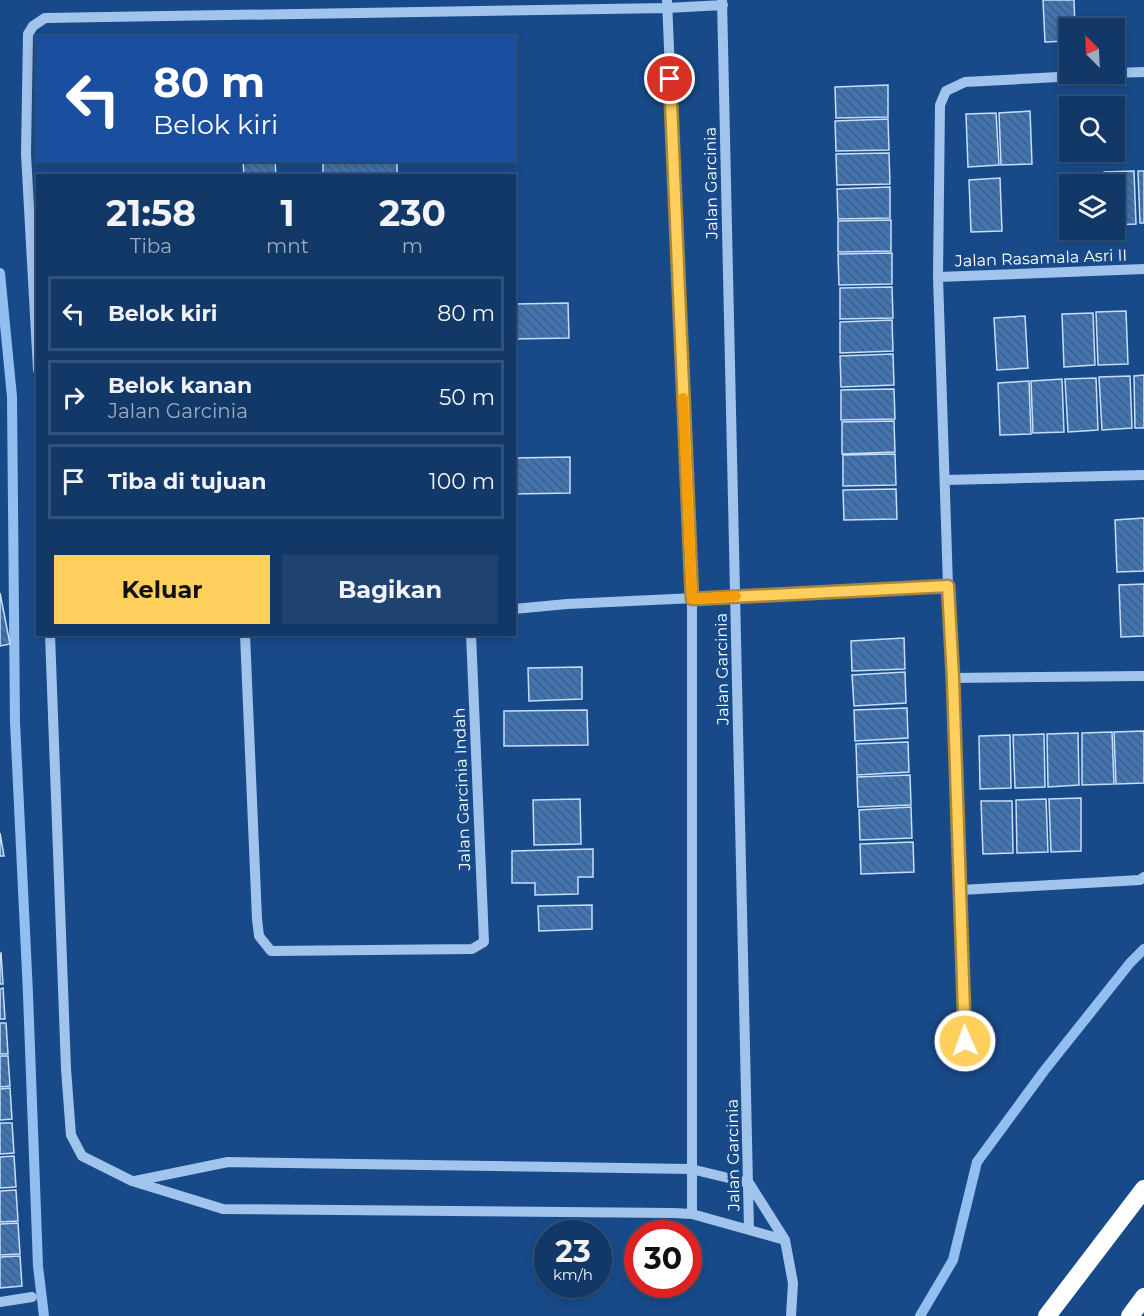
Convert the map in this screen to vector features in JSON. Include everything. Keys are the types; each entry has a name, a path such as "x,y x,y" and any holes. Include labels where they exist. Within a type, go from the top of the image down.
{"highway":[{"path":"1047,1316 1144,1189"},
{"path":"1130,1316 1144,1297"}],"street":[{"path":"36,334 26,154 28,34 33,26 45,18 723,2"},
{"name":"Jalan Garcinia","path":"723,2 749,1183 748,1230"},
{"name":"Jalan Garcinia","path":"667,4 692,599 692,1214"},
{"path":"1125,73 1144,72"},
{"path":"965,1041 938,278 940,105 946,91 965,82 1059,77"},
{"name":"Jalan Rasamala Asri II","path":"938,278 1144,269"},
{"path":"945,480 1144,475"},
{"path":"516,609 948,586"},
{"path":"50,636 70,1135 82,1156 132,1181 222,1209 692,1214 784,1240"},
{"name":"Jalan Garcinia Indah","path":"244,636 259,936 271,951 471,950 484,942 471,636"},
{"path":"953,678 1144,676"},
{"path":"961,891 1140,880 1144,877"},
{"path":"132,1181 228,1162 691,1169 749,1183 784,1240 793,1283 791,1316"},
{"path":"0,1302 32,1297"}],"building":[{"path":"1043,0 1074,0 1075,18 1059,18 1059,41 1045,42"},
{"path":"888,85 888,117 836,118 835,87"},
{"path":"1030,111 1032,164 1001,165 999,113"},
{"path":"996,113 999,165 968,167 966,114"},
{"path":"888,119 889,150 836,151 835,121"},
{"path":"889,153 890,184 837,185 836,154"},
{"path":"243,162 275,162 276,174 244,174"},
{"path":"323,162 397,162 397,174 323,174"},
{"path":"1134,171 1136,224 1125,224 1125,174 1104,174 1104,172"},
{"path":"1138,171 1144,171 1144,223 1140,223"},
{"path":"1000,178 1002,231 971,232 969,180"},
{"path":"890,187 890,218 838,219 837,189"},
{"path":"891,220 891,251 838,252 838,221"},
{"path":"892,253 892,284 839,285 838,254"},
{"path":"892,287 893,318 840,319 840,288"},
{"path":"568,303 569,338 516,339 516,304"},
{"path":"1126,311 1128,364 1098,365 1096,312"},
{"path":"1093,313 1095,365 1064,367 1062,314"},
{"path":"1025,316 1028,368 997,370 994,318"},
{"path":"892,320 893,351 840,353 840,322"},
{"path":"893,354 894,385 841,387 840,356"},
{"path":"1144,375 1144,428 1135,428 1134,376"},
{"path":"1130,376 1132,428 1102,430 1099,377"},
{"path":"1096,378 1098,430 1068,432 1065,379"},
{"path":"1062,379 1064,432 1033,433 1031,381"},
{"path":"1029,381 1031,434 1000,435 998,383"},
{"path":"894,389 895,419 841,420 841,390"},
{"path":"894,421 895,452 842,454 842,422"},
{"path":"895,454 896,485 843,486 843,455"},
{"path":"570,457 570,493 516,494 516,458"},
{"path":"896,489 897,519 844,520 843,490"},
{"path":"1144,518 1144,571 1117,572 1115,520"},
{"path":"1144,584 1144,636 1121,637 1119,585"},
{"path":"0,593 10,644 0,646"},
{"path":"904,638 905,669 852,671 851,641"},
{"path":"582,667 582,699 529,701 528,668"},
{"path":"905,672 906,703 854,706 852,675"},
{"path":"907,708 908,738 855,741 854,710"},
{"path":"587,710 588,745 504,746 504,711"},
{"path":"1144,731 1144,783 1116,784 1114,732"},
{"path":"1112,732 1114,784 1082,785 1082,733"},
{"path":"1078,733 1079,785 1048,787 1047,734"},
{"path":"1044,734 1045,787 1015,788 1013,735"},
{"path":"1010,735 1011,788 980,789 979,736"},
{"path":"908,742 909,772 857,775 856,744"},
{"path":"910,775 911,805 858,807 857,777"},
{"path":"1081,798 1081,851 1051,852 1049,799"},
{"path":"580,799 581,844 534,845 533,800"},
{"path":"1046,799 1048,852 1017,853 1016,800"},
{"path":"981,801 1012,801 1013,853 983,854"},
{"path":"911,807 912,838 860,840 859,810"},
{"path":"0,833 4,856 0,856"},
{"path":"913,842 914,872 861,874 860,844"},
{"path":"593,849 593,877 578,877 578,894 535,895 535,883 512,883 512,851"},
{"path":"592,905 592,929 539,931 538,906"},
{"path":"1,953 3,984 0,984"},
{"path":"3,988 5,1019 0,1019 0,989"},
{"path":"0,1023 6,1023 8,1054 0,1054"},
{"path":"0,1056 8,1056 10,1086 0,1087"},
{"path":"10,1088 12,1119 0,1120 0,1089"},
{"path":"0,1123 12,1123 14,1153 0,1154"},
{"path":"14,1156 16,1187 0,1188 0,1157"},
{"path":"16,1190 18,1221 0,1222 0,1191"},
{"path":"18,1223 20,1254 0,1255 0,1224"},
{"path":"20,1256 22,1286 0,1288 0,1257"}],"waterway":[{"path":"0,273 12,397 15,722 38,1266 44,1316"},
{"path":"920,1316 953,1260 977,1162 1044,1071 1130,963 1144,949"}],"slow traffic":[{"path":"683,398 692,599 736,596"}],"route":[{"path":"670,79 692,599 948,586 965,1041"}]}
